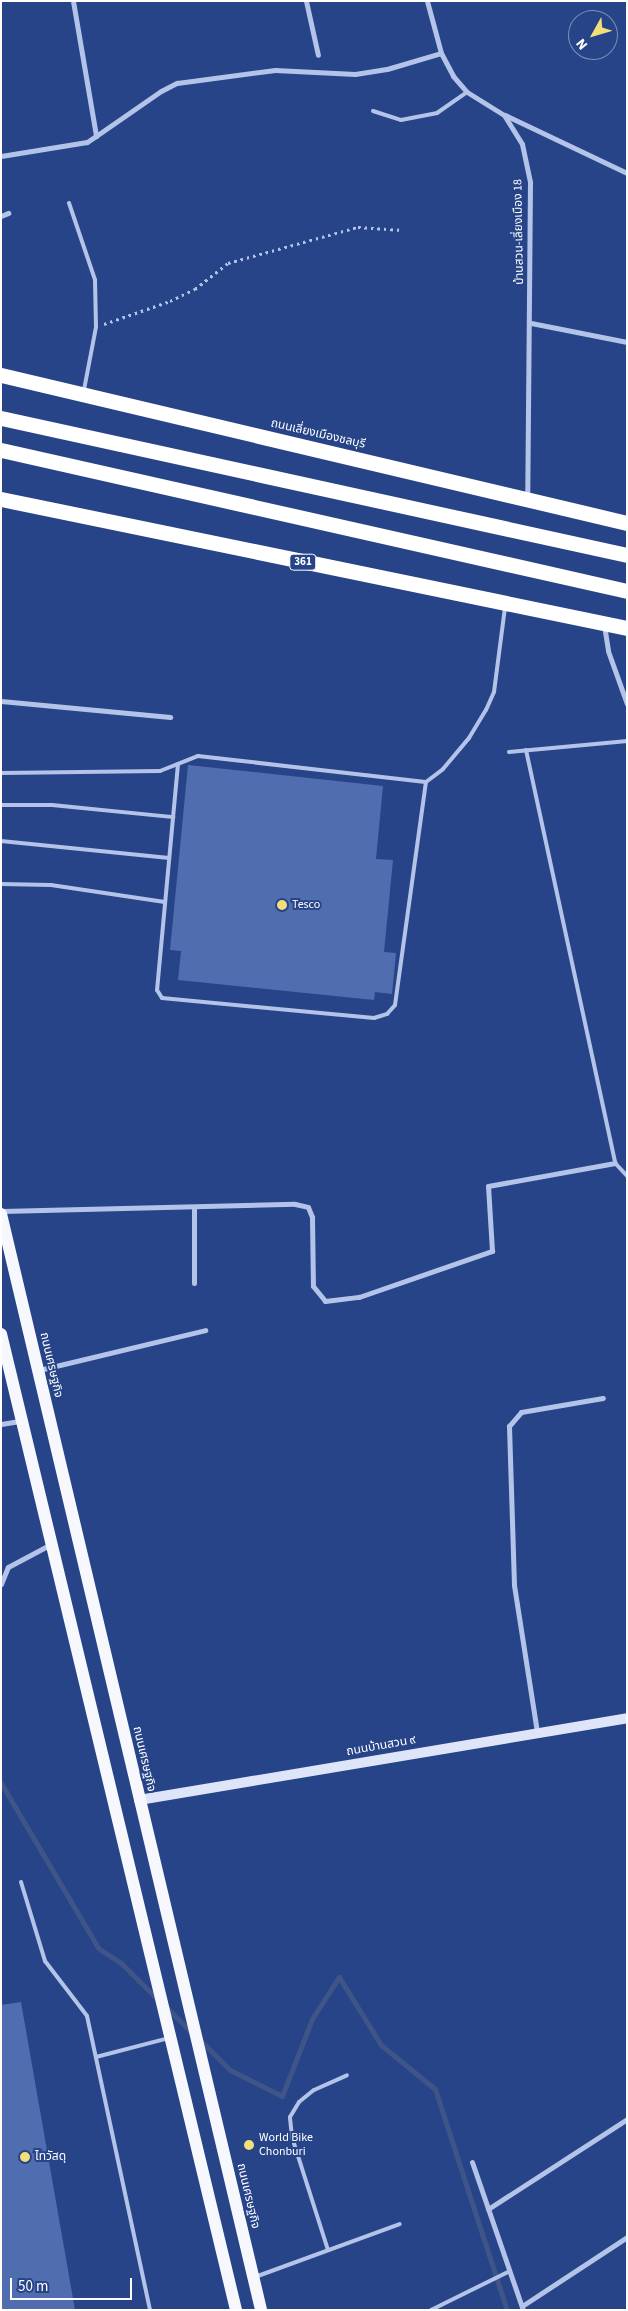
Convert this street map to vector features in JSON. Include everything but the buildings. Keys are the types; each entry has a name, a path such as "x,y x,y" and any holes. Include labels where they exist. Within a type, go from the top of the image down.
{"highway":[{"name":"ถนนเลี่ยงเมืองชลบุรี","path":"1,375 627,523"},
{"path":"1,418 627,555"},
{"path":"1,450 627,591"},
{"name":"361","path":"1,499 506,605 627,628"}],"main road":[{"name":"ถนนเศรษฐกิจ","path":"1,1212 261,2310"},
{"path":"1,1334 116,1805 236,2310"},
{"path":"116,1805 139,1800"}],"street":[{"path":"73,1 96,136"},
{"path":"306,1 318,55"},
{"name":"บ้านสวน-เลี่ยงเมือง 18","path":"427,1 441,53 453,76 467,92 504,115 522,144 530,182 531,323 527,499"},
{"path":"1,156 86,142 177,84 275,70 355,74 387,69 441,53"},
{"path":"504,115 627,173"},
{"path":"1,216 8,213"},
{"path":"531,323 627,342"},
{"path":"604,625 608,651 627,704"},
{"path":"1,701 170,717"},
{"path":"1,1212 295,1204 308,1207 312,1217 313,1286 325,1301 359,1297 492,1251 488,1186 615,1163"},
{"path":"194,1208 194,1283"},
{"path":"38,1370 205,1330"},
{"path":"537,1732 514,1585 508,1426 521,1412 603,1398"},
{"path":"1,1424 23,1420"},
{"path":"1,1584 8,1567 51,1544"},
{"name":"ถนนบ้านสวน ๙","path":"139,1800 627,1718"},
{"path":"488,2209 627,2120"},
{"path":"472,2162 523,2308 627,2237"}],"lane":[{"path":"373,111 401,120 437,113 467,92"},
{"path":"69,203 95,280 96,327 83,393"},
{"path":"1,773 160,771 198,756 426,782 443,769 464,744 486,710 494,692 506,605"},
{"path":"509,752 627,741"},
{"path":"526,750 615,1163 627,1176"},
{"path":"178,764 157,990 162,998 374,1018 386,1014 395,1005 426,782"},
{"path":"1,805 52,805 173,817"},
{"path":"1,841 169,858"},
{"path":"1,884 51,885 165,902"},
{"path":"21,1882 45,1961 87,2016 150,2310"},
{"path":"96,2057 171,2038"},
{"path":"328,2250 292,2137 290,2117 299,2102 314,2090 347,2075"},
{"path":"253,2278 400,2224"},
{"path":"431,2310 510,2271"}],"path":[{"path":"96,327 170,301 195,289 228,263 358,227 402,230"}],"waterway":[{"path":"1,1783 98,1948 121,1963 157,1999"},
{"path":"201,2041 230,2070 282,2096 312,2019 339,1977 381,2045 435,2089 507,2310"},
{"path":"167,2008 191,2032"}],"place":[{"name":"Tesco","path":"282,905"},
{"name":"World Bike Chonburi","path":"249,2145"},
{"name":"ไทวัสดุ","path":"25,2157"}]}
